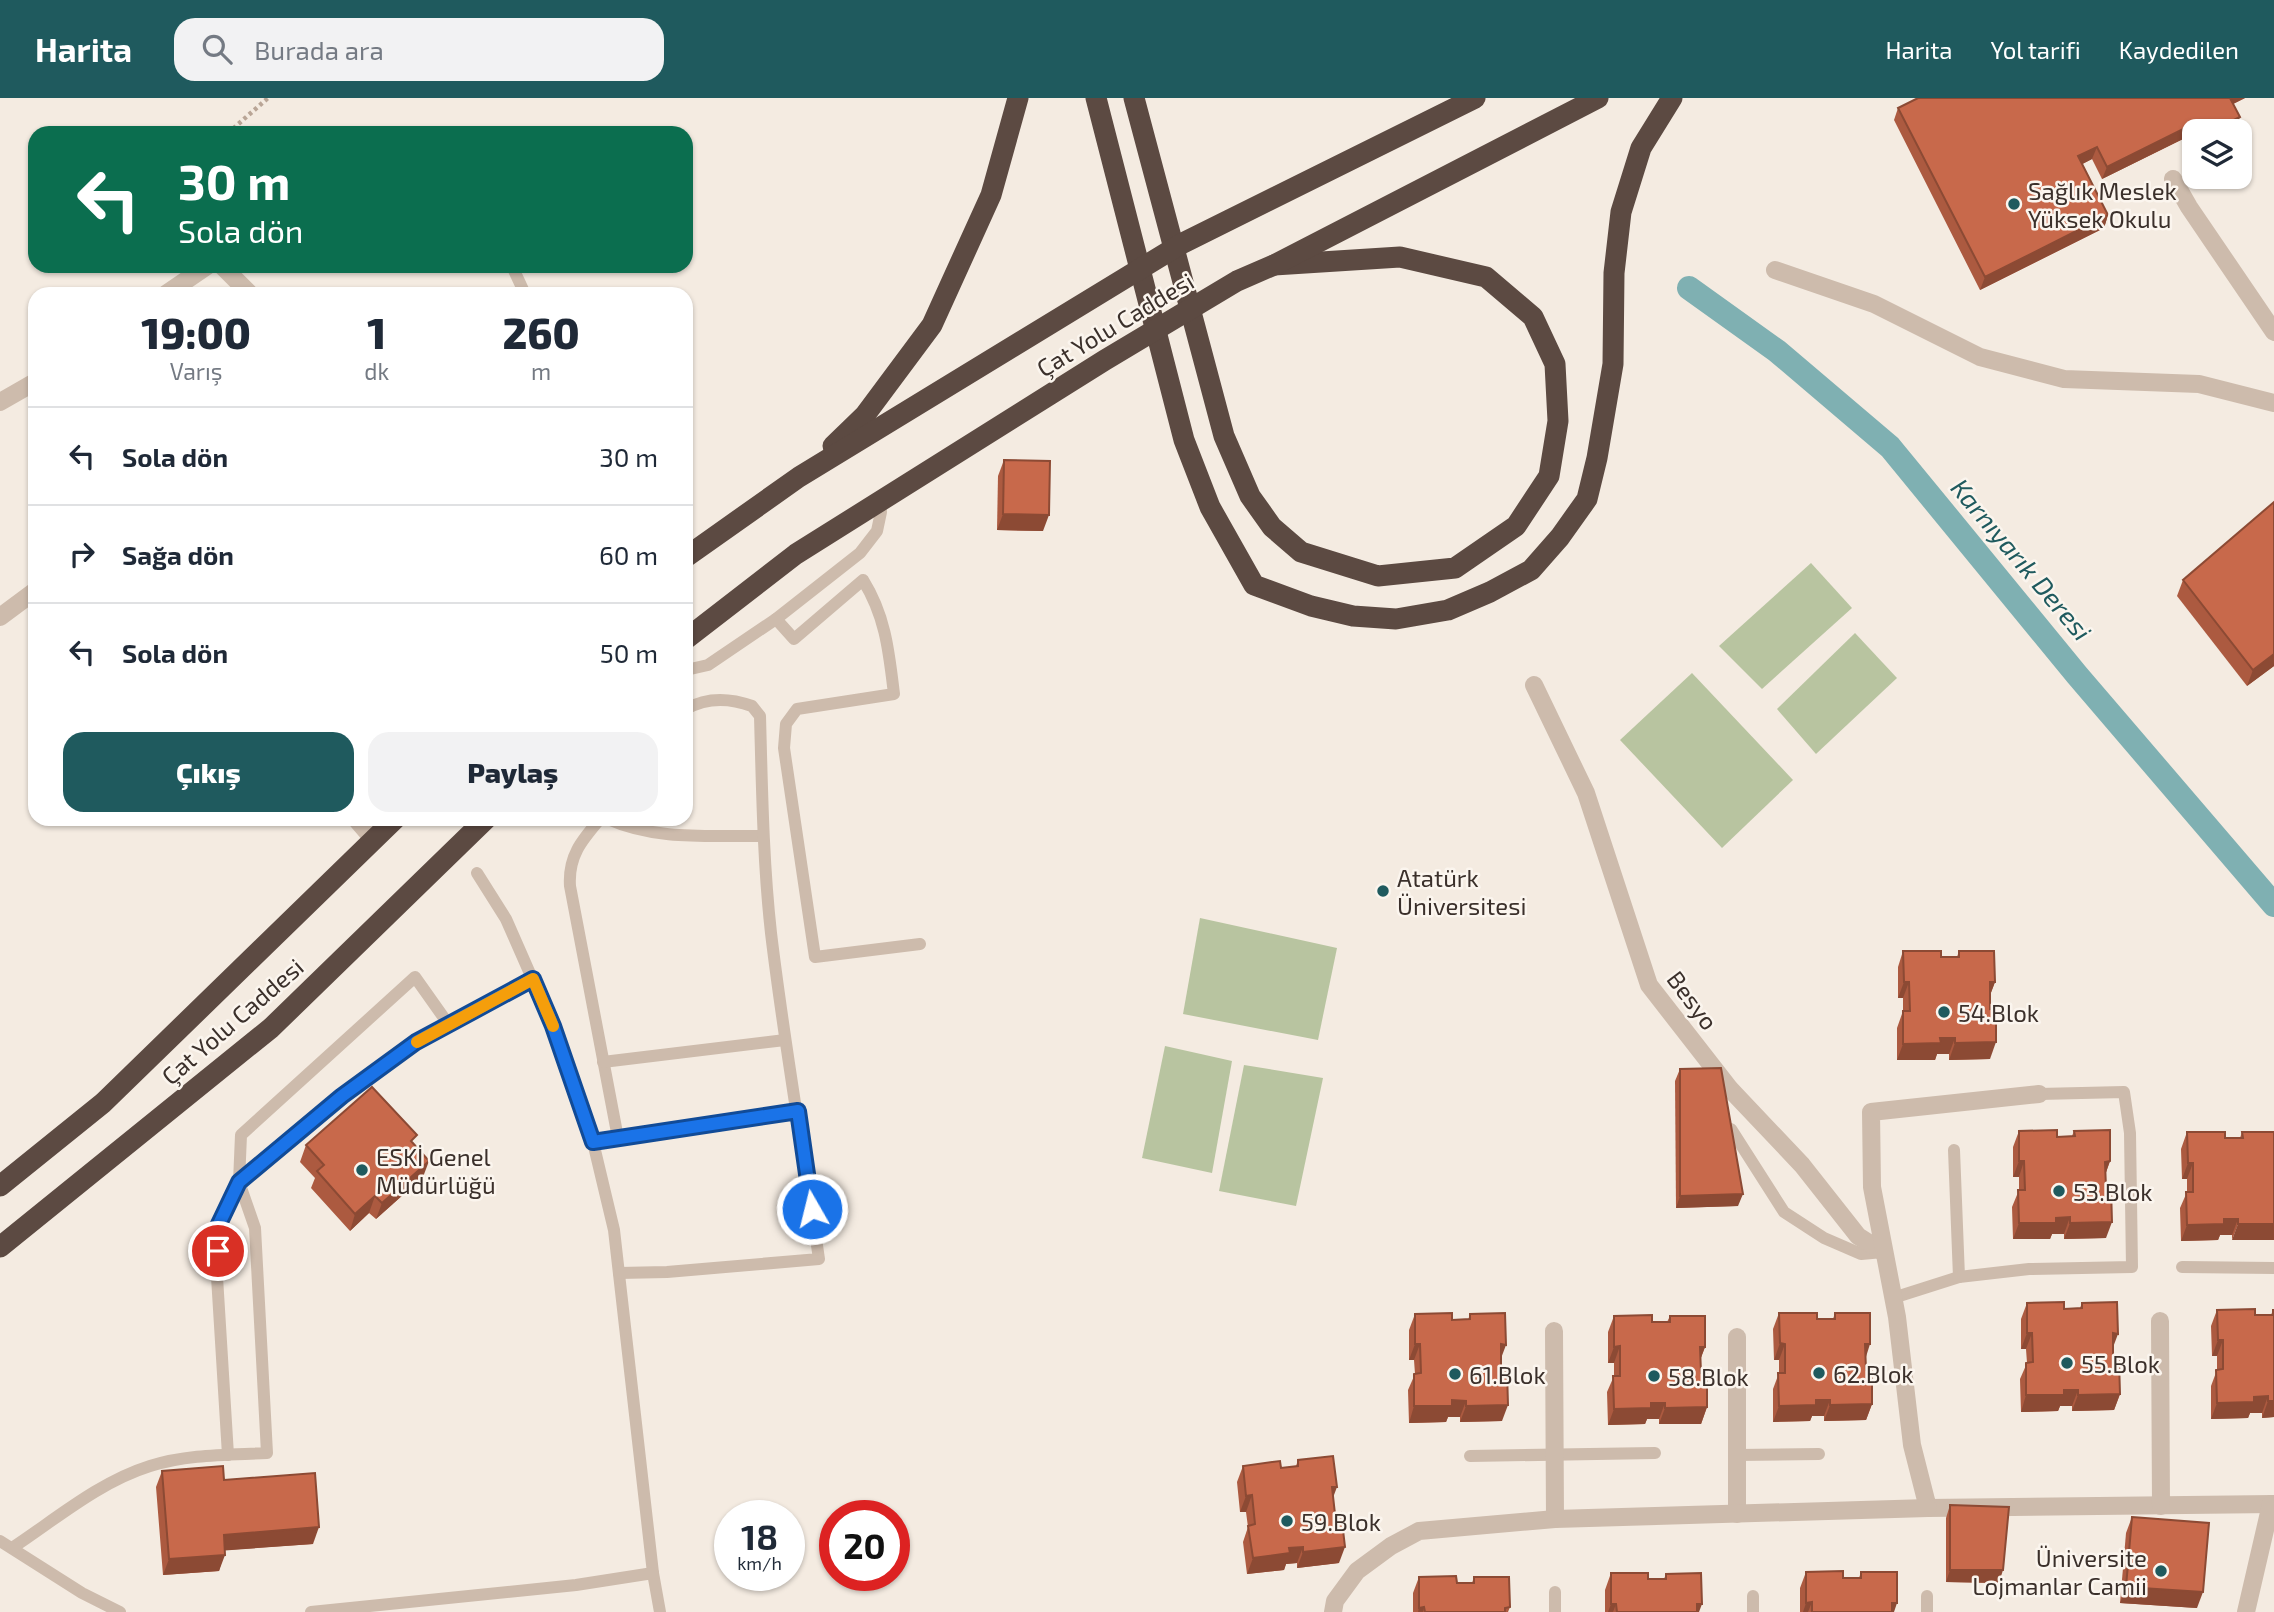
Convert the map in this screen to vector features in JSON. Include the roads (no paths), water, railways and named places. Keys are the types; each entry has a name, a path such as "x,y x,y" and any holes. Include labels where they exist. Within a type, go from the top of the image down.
{"highway":[{"path":"799,477 865,415 932,325 992,195 1018,98"},
{"path":"1096,98 1185,440 1210,507 1254,585 1311,606 1353,616 1396,619 1448,610 1531,570 1560,537 1587,499 1613,364 1614,273 1621,212 1641,148 1672,98"},
{"path":"1422,126 1439,98"},
{"name":"Çat Yolu Caddesi","path":"693,552 799,477 1181,244 1475,98"},
{"name":"Çat Yolu Caddesi","path":"693,634 796,554 1105,360 1237,281 1274,265 1598,98"},
{"path":"1136,103 1200,354 1224,436 1250,496 1272,527 1301,552 1378,576 1455,568 1516,526 1549,476 1558,421 1555,364 1533,317 1486,277 1399,257 1274,265"},
{"name":"Çat Yolu Caddesi","path":"0,1186 103,1103 388,826"},
{"name":"Çat Yolu Caddesi","path":"0,1247 271,1028 479,826"}],"street":[{"path":"2173,179 2274,332"},
{"path":"1775,270 1874,304 1980,357 2064,379 2199,384 2274,403"},
{"path":"176,287 197,273"},
{"path":"229,273 243,287"},
{"path":"0,402 28,386"},
{"path":"0,617 28,596"},
{"name":"Besyo","path":"1534,685 1586,793 1648,985 1730,1089 1802,1165 1858,1236 1883,1252"},
{"path":"362,826 374,840"},
{"path":"1928,1508 1912,1445 1893,1298 1872,1187 1871,1112 2039,1094"},
{"path":"2160,1321 2161,1506"},
{"path":"1555,1331 1555,1519"},
{"path":"1737,1337 1737,1514"},
{"path":"1333,1612 1335,1601 1356,1571 1391,1546 1419,1531 1555,1519 1928,1508 2273,1504 2246,1612"}],"lane":[{"path":"693,668 708,665 776,619 870,543 880,522 880,501"},
{"path":"776,619 794,639 863,580 881,615 894,694 797,709 786,724 783,748 815,957 920,944"},
{"path":"620,1273 667,1272 819,1259 771,930 764,836 760,716 752,706 723,699 693,706"},
{"path":"594,826 575,850 569,872 618,1138"},
{"path":"626,826 673,835 764,836"},
{"path":"477,873 506,919 533,979 553,1026 593,1142 614,1230 653,1573 660,1612"},
{"path":"228,1455 217,1277 219,1224 239,1182 242,1135 415,977 449,1025"},
{"path":"239,1182 342,1096 416,1042 533,979"},
{"path":"603,1062 785,1040"},
{"path":"1893,1298 1959,1277 2029,1269 2132,1267 2130,1132 2124,1092 2039,1094"},
{"path":"593,1142 798,1111"},
{"path":"1731,1129 1784,1212 1825,1238 1860,1254 1883,1252"},
{"path":"1954,1150 1959,1277"},
{"path":"12,1548 110,1482 130,1473 172,1460 267,1454 255,1228 239,1182"},
{"path":"2182,1267 2274,1268"},
{"path":"1471,1456 1655,1453"},
{"path":"1737,1455 1819,1454"},
{"path":"0,1541 82,1593 120,1612"},
{"path":"311,1612 576,1585 653,1573"},
{"path":"1555,1592 1555,1612"},
{"path":"1753,1596 1753,1612"},
{"path":"1927,1596 1927,1612"}],"waterway":[{"name":"Karnıyarık Deresi","path":"1689,288 1777,351 1890,447 2077,675 2274,905"}],"place":[{"name":"Sağlık Meslek Yüksek Okulu","path":"2014,204"},
{"name":"Atatürk Üniversitesi","path":"1383,891"},
{"name":"54.Blok","path":"1944,1012"},
{"name":"ESKİ Genel Müdürlüğü","path":"362,1170"},
{"name":"53.Blok","path":"2059,1191"},
{"name":"55.Blok","path":"2067,1363"},
{"name":"62.Blok","path":"1819,1373"},
{"name":"61.Blok","path":"1455,1374"},
{"name":"58.Blok","path":"1654,1376"},
{"name":"59.Blok","path":"1287,1521"},
{"name":"Üniversite Lojmanlar Camii","path":"2161,1571"}]}
